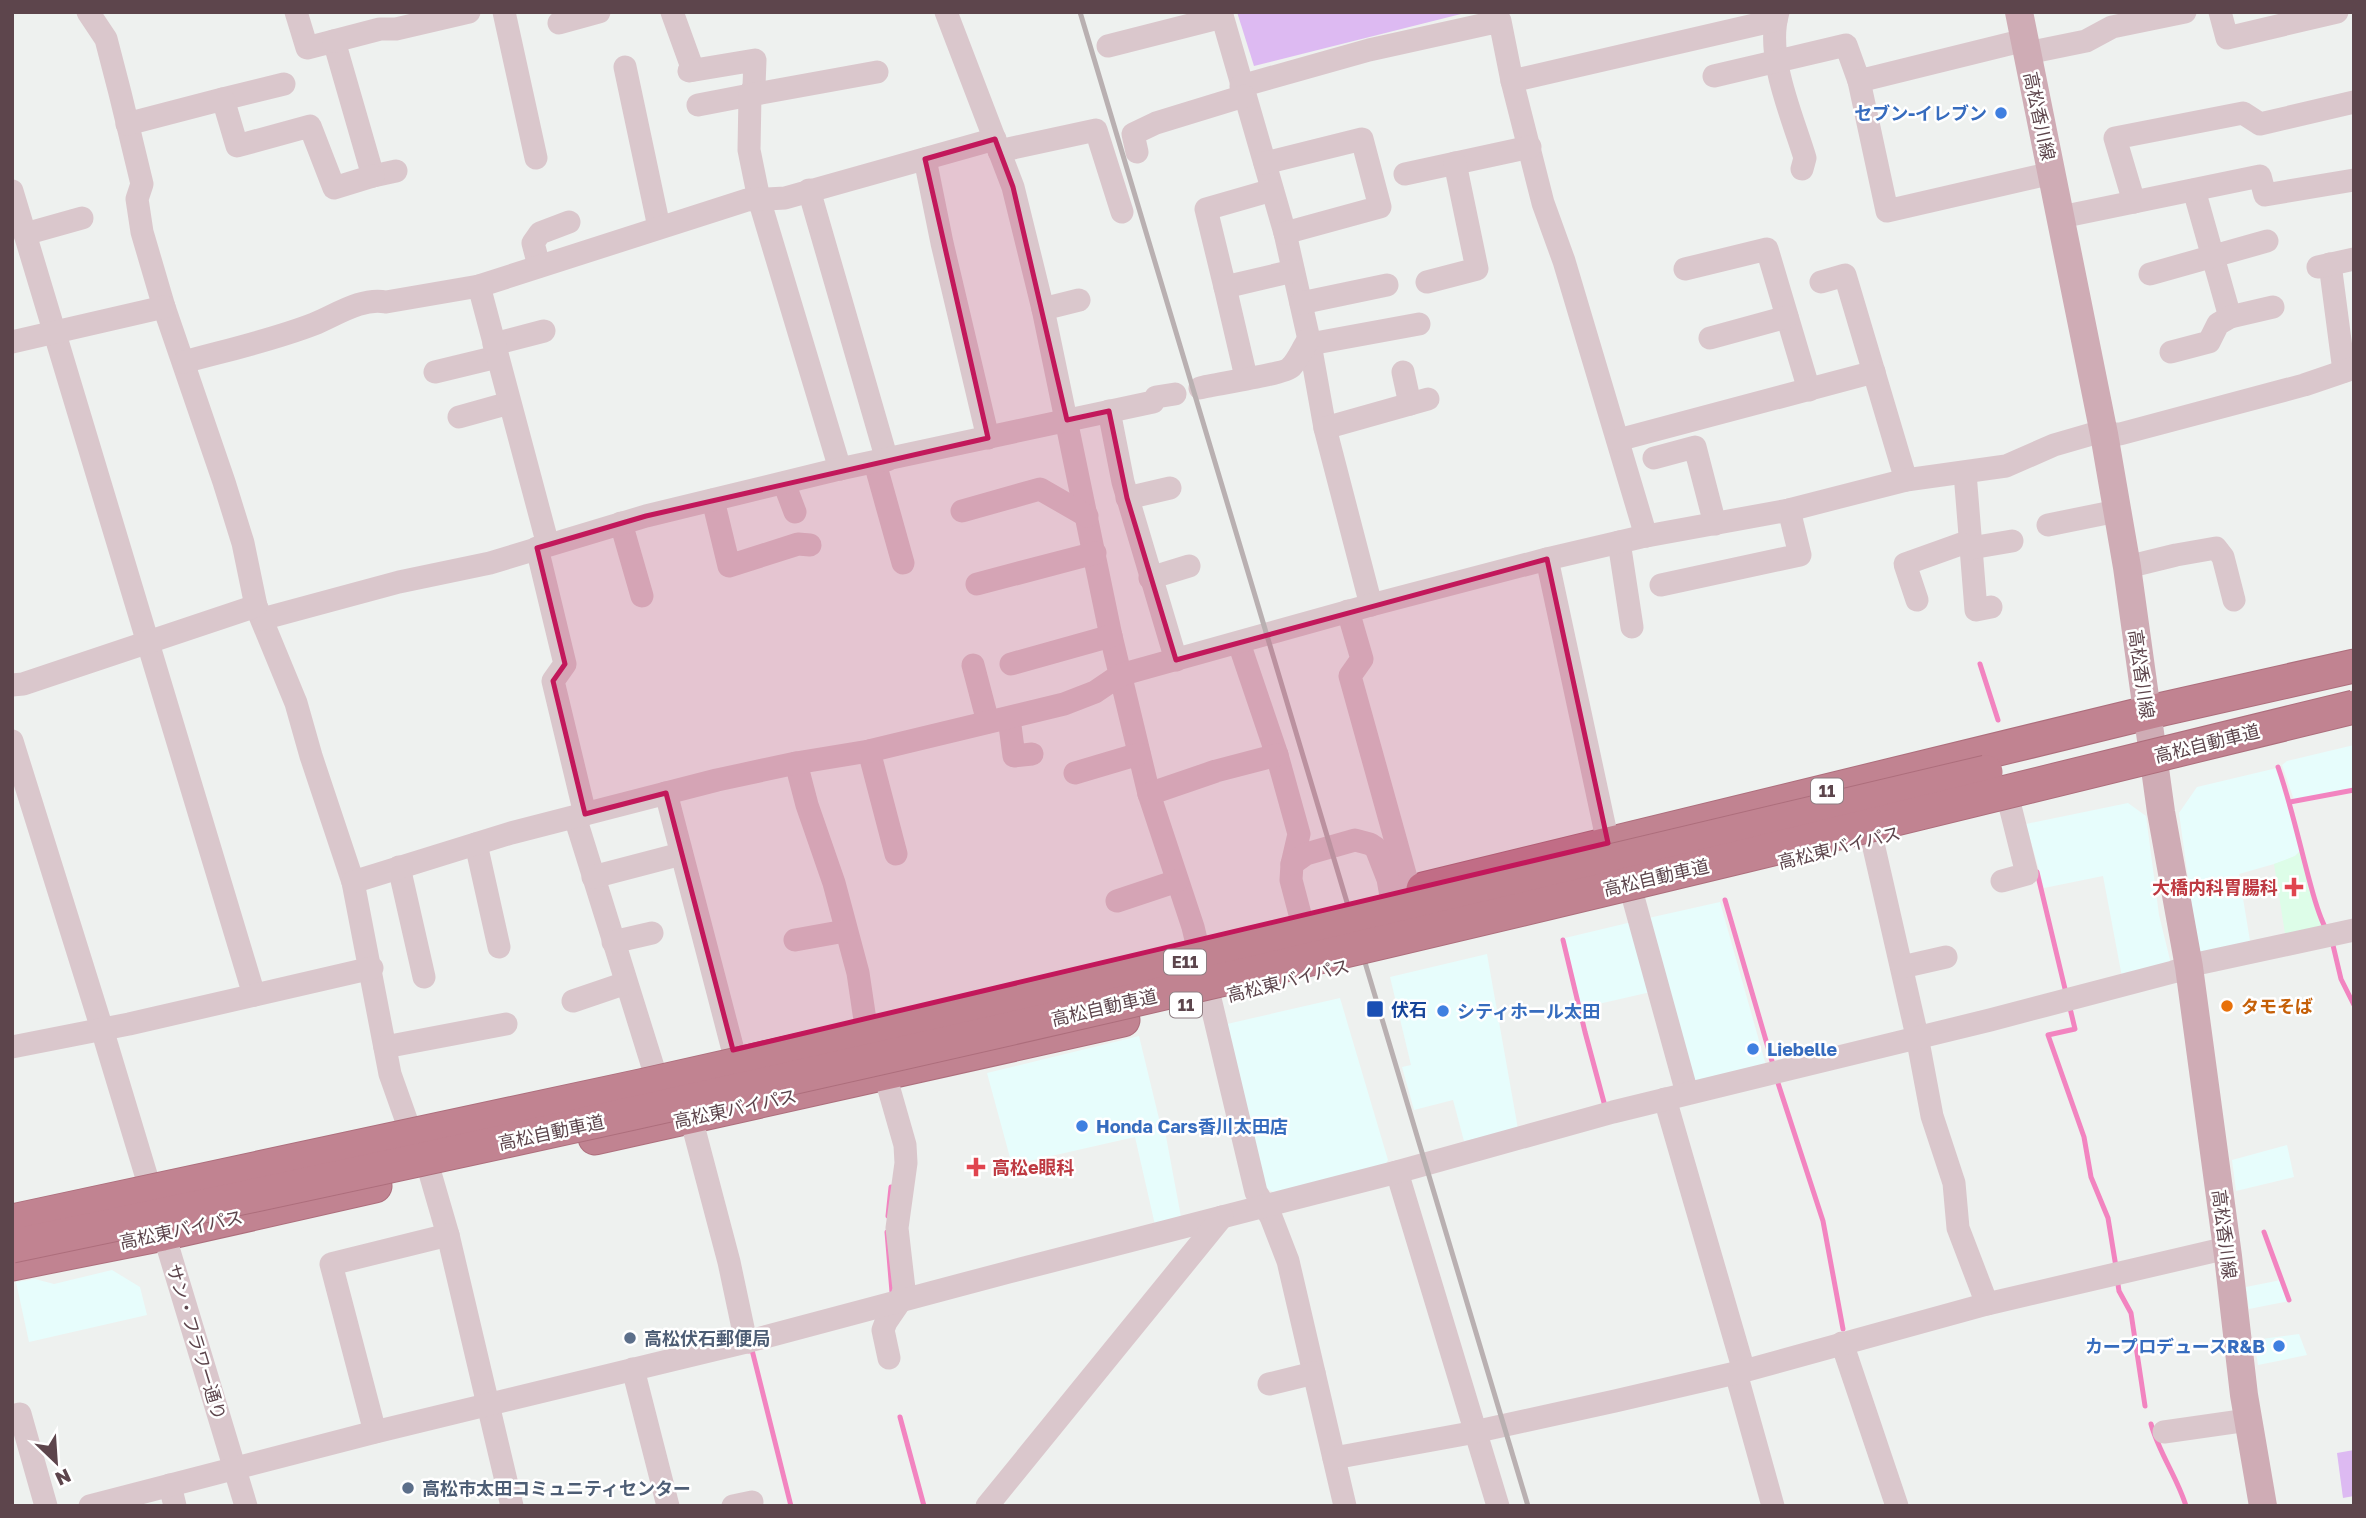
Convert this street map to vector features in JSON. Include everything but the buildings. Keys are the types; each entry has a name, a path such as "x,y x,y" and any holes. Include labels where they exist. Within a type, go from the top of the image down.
{"highway":[{"name":"11","path":"12,1206 865,1020 1197,943 2147,713 2354,666"},
{"name":"高松自動車道","path":"12,1221 640,1086 1027,999 2354,684"},
{"name":"高松自動車道","path":"12,1246 645,1111 1033,1023 1716,862 2354,707"},
{"name":"高松東バイパス","path":"12,1264 163,1234 430,1173 885,1075 1209,1000 2354,723"}],"main road":[{"name":"高松香川線","path":"2019,12 2118,511 2155,771 2189,967 2248,1420 2263,1506"}],"street":[{"path":"88,12 106,39 142,184 137,199 142,232 164,307 243,542 259,613 296,703 354,882 390,1074 407,1122"},
{"path":"296,12 307,48 334,41 378,21 396,29 465,13"},
{"path":"504,12 536,158"},
{"path":"559,23 599,12"},
{"path":"672,12 691,71 755,60 754,86 750,95 749,150 759,199 840,469"},
{"path":"946,12 1013,187 1043,309 1111,635 1149,794 1193,927 1256,1192 1271,1217 1288,1261 1345,1506"},
{"path":"1858,81 2026,47 2086,41 2112,27 2185,12"},
{"path":"2220,12 2227,38 2337,12"},
{"path":"1108,46 1222,14 1285,233 1325,428 1371,605"},
{"path":"1777,16 1774,26 1777,61 1805,158 1802,169"},
{"path":"1512,81 1777,16"},
{"path":"1137,152 1133,134 1242,91 1369,50 1502,17 1512,81 1542,203 1564,261 1646,536"},
{"path":"223,99 237,146 310,126 334,188 384,174 334,41"},
{"path":"1714,76 1846,45 1858,81 1887,211 2052,173"},
{"path":"625,67 659,227"},
{"path":"698,105 877,72"},
{"path":"127,124 284,84"},
{"path":"2134,202 2115,138 2243,113 2260,124 2354,102"},
{"path":"184,362 315,323 339,311 378,300 386,302 479,286 747,200 785,198 925,159 997,145 1096,130 1122,212"},
{"path":"1265,163 1362,139 1380,206 1285,233"},
{"path":"1405,174 1530,147"},
{"path":"925,159 988,438"},
{"path":"1427,282 1477,269 1455,163"},
{"path":"2061,217 2260,176 2265,195 2354,180"},
{"path":"809,190 881,461 904,562"},
{"path":"1246,377 1206,209 1272,190"},
{"path":"2194,190 2230,317"},
{"path":"12,191 254,995"},
{"path":"25,234 82,218"},
{"path":"539,265 533,243 540,233 569,222"},
{"path":"2150,274 2267,241"},
{"path":"1685,269 1767,249 1809,390"},
{"path":"354,882 477,844 666,793 796,763 869,751 1064,704 1096,692 1120,675 1547,559 1646,536 1789,510 1906,480 2006,466 2054,445 2092,433 2120,434 2304,385 2349,369 2324,266 2354,259"},
{"path":"1225,287 1293,271"},
{"path":"1821,282 1845,275 1906,480"},
{"path":"1301,303 1387,285"},
{"path":"479,286 543,547 565,664 554,681 593,877 653,1068"},
{"path":"1043,309 1079,300"},
{"path":"12,342 164,307"},
{"path":"2171,352 2209,342 2218,324 2230,317 2273,307"},
{"path":"1710,338 1787,317"},
{"path":"1200,388 1246,377 1284,372 1292,367 1309,341 1419,324"},
{"path":"435,372 544,331"},
{"path":"1325,428 1419,402 1403,372"},
{"path":"1618,440 1874,372"},
{"path":"12,685 23,684 149,642 259,613 490,563 621,523 784,482 1153,402 1156,397 1175,394"},
{"path":"459,416 509,403"},
{"path":"1109,411 1127,498 1177,660"},
{"path":"1654,458 1695,447 1715,524"},
{"path":"1965,473 1976,610 1991,607"},
{"path":"784,482 795,512"},
{"path":"1127,498 1170,488"},
{"path":"962,511 1040,489 1087,516"},
{"path":"713,500 729,566 798,544 810,545"},
{"path":"1661,585 1800,555 1789,510"},
{"path":"2048,525 2118,511"},
{"path":"621,523 642,596"},
{"path":"1917,600 1905,564 1961,544 1971,548 2012,541"},
{"path":"1619,542 1632,627"},
{"path":"2127,567 2216,548 2223,557 2234,600"},
{"path":"977,584 1095,553"},
{"path":"1547,559 1608,843"},
{"path":"1150,578 1189,566"},
{"path":"1348,611 1362,659 1350,676 1401,894"},
{"path":"1018,656 1111,635"},
{"path":"1240,643 1278,755 1299,834 1291,880 1301,918"},
{"path":"973,665 1014,756 1032,754"},
{"name":"サン・フラワー通り","path":"12,741 246,1506"},
{"path":"869,751 897,854"},
{"path":"1075,773 1139,754"},
{"path":"1149,794 1216,771 1278,755"},
{"path":"796,763 807,806 834,883 858,973 865,1020"},
{"path":"666,793 733,1049"},
{"path":"2002,881 2027,874 2010,806"},
{"path":"1872,839 1936,1130 1954,1183 1958,1228 1987,1304"},
{"path":"1292,864 1306,854 1355,840 1363,841 1376,848 1388,879 1401,894"},
{"path":"477,844 499,947"},
{"path":"593,877 681,854"},
{"path":"400,867 424,977"},
{"path":"1117,901 1177,881"},
{"path":"1633,897 1687,1093"},
{"path":"794,940 845,930"},
{"path":"97,1505 173,1495 236,1468 374,1432 746,1342 1396,1172 1665,1098 1990,1020 2189,967 2354,930"},
{"path":"613,942 652,933"},
{"path":"1902,967 1946,957"},
{"path":"12,1047 372,968"},
{"path":"573,1001 626,983"},
{"path":"385,1047 506,1024"},
{"path":"885,1075 905,1145 906,1163 897,1228 904,1289 901,1300 883,1330 889,1359"},
{"path":"1665,1098 1740,1372 1773,1506"},
{"path":"691,1118 729,1262 746,1342"},
{"path":"1396,1172 1498,1506"},
{"path":"430,1173 448,1235 488,1404 508,1505"},
{"path":"987,1506 1222,1217"},
{"path":"374,1432 331,1264 448,1235"},
{"path":"1334,1458 1475,1432 1740,1372 1987,1304 2227,1248"},
{"path":"1842,1343 1897,1506"},
{"path":"633,1369 668,1506"},
{"path":"1269,1384 1314,1373"},
{"path":"12,1416 20,1414 46,1506"},
{"path":"2164,1433 2248,1420"}],"highlighted area":[{"path":"995,139 1013,187 1067,420 1109,411 1127,498 1176,660 1547,559 1608,843 733,1050 666,793 585,814 553,681 565,664 537,548 646,516 988,438 925,159"}],"shaded area":[{"path":"1237,12 1469,12 1254,66"},
{"path":"2354,745 2354,789 2294,800 2282,765 2287,761"},
{"path":"2277,768 2289,801 2300,851 2281,862 2239,874 2251,947 2199,957 2179,813 2197,787"},
{"path":"2128,803 2146,816 2159,915 2171,964 2122,977 2103,876 2044,888 2026,824"},
{"name":"大橋内科胃腸科","path":"2300,851 2326,932 2286,940 2274,864 2295,856"},
{"path":"1720,902 1767,1069 1690,1088 1644,919"},
{"path":"1636,921 1655,991 1581,1008 1565,938"},
{"path":"1487,954 1518,1129 1464,1141 1453,1100 1414,1110 1402,1067 1411,1065 1390,977"},
{"path":"1340,998 1388,1160 1385,1166 1275,1193 1265,1188 1227,1024"},
{"name":"Honda Cars香川太田店","path":"1139,1036 1162,1131 1165,1131 1181,1217 1155,1225 1135,1137 1012,1165 987,1073"},
{"path":"2287,1145 2294,1177 2236,1191 2232,1160"},
{"path":"112,1270 140,1287 147,1315 29,1342 16,1282 35,1279 54,1284"},
{"path":"2281,1280 2289,1301 2249,1309 2246,1287"},
{"name":"カープロデュースR&B","path":"2299,1334 2307,1355 2258,1365 2254,1340"},
{"path":"2354,1450 2354,1496 2343,1498 2337,1453"}],"waterway":[{"path":"1980,664 1998,720"},
{"path":"2278,767 2315,899 2327,931"},
{"path":"2290,802 2354,790"},
{"path":"2037,872 2066,993"},
{"path":"1725,900 1774,1068"},
{"path":"1563,940 1606,1110"},
{"path":"2332,941 2341,979 2354,1005"},
{"path":"2069,1004 2075,1029 2048,1035 2084,1137 2091,1177 2108,1218 2116,1267"},
{"path":"1777,1080 1823,1221 1843,1329"},
{"path":"888,1216 891,1187"},
{"path":"887,1232 892,1292"},
{"path":"2264,1232 2289,1300"},
{"path":"2117,1278 2119,1291 2131,1313 2145,1406"},
{"path":"749,1351 752,1350 791,1506"},
{"path":"900,1417 924,1506"},
{"path":"2151,1424 2186,1506"}],"railway":[{"path":"1080,12 1528,1506"}],"place":[{"name":"セブン-イレブン","path":"2001,113"},
{"name":"大橋内科胃腸科","path":"2294,887"},
{"name":"タモそば","path":"2227,1006"},
{"name":"伏石","path":"1375,1009"},
{"name":"シティホール太田","path":"1443,1011"},
{"name":"Liebelle","path":"1753,1049"},
{"name":"Honda Cars香川太田店","path":"1082,1126"},
{"name":"高松e眼科","path":"976,1167"},
{"name":"高松伏石郵便局","path":"630,1338"},
{"name":"カープロデュースR&B","path":"2279,1346"},
{"name":"高松市太田コミュニティセンター","path":"408,1488"}]}
